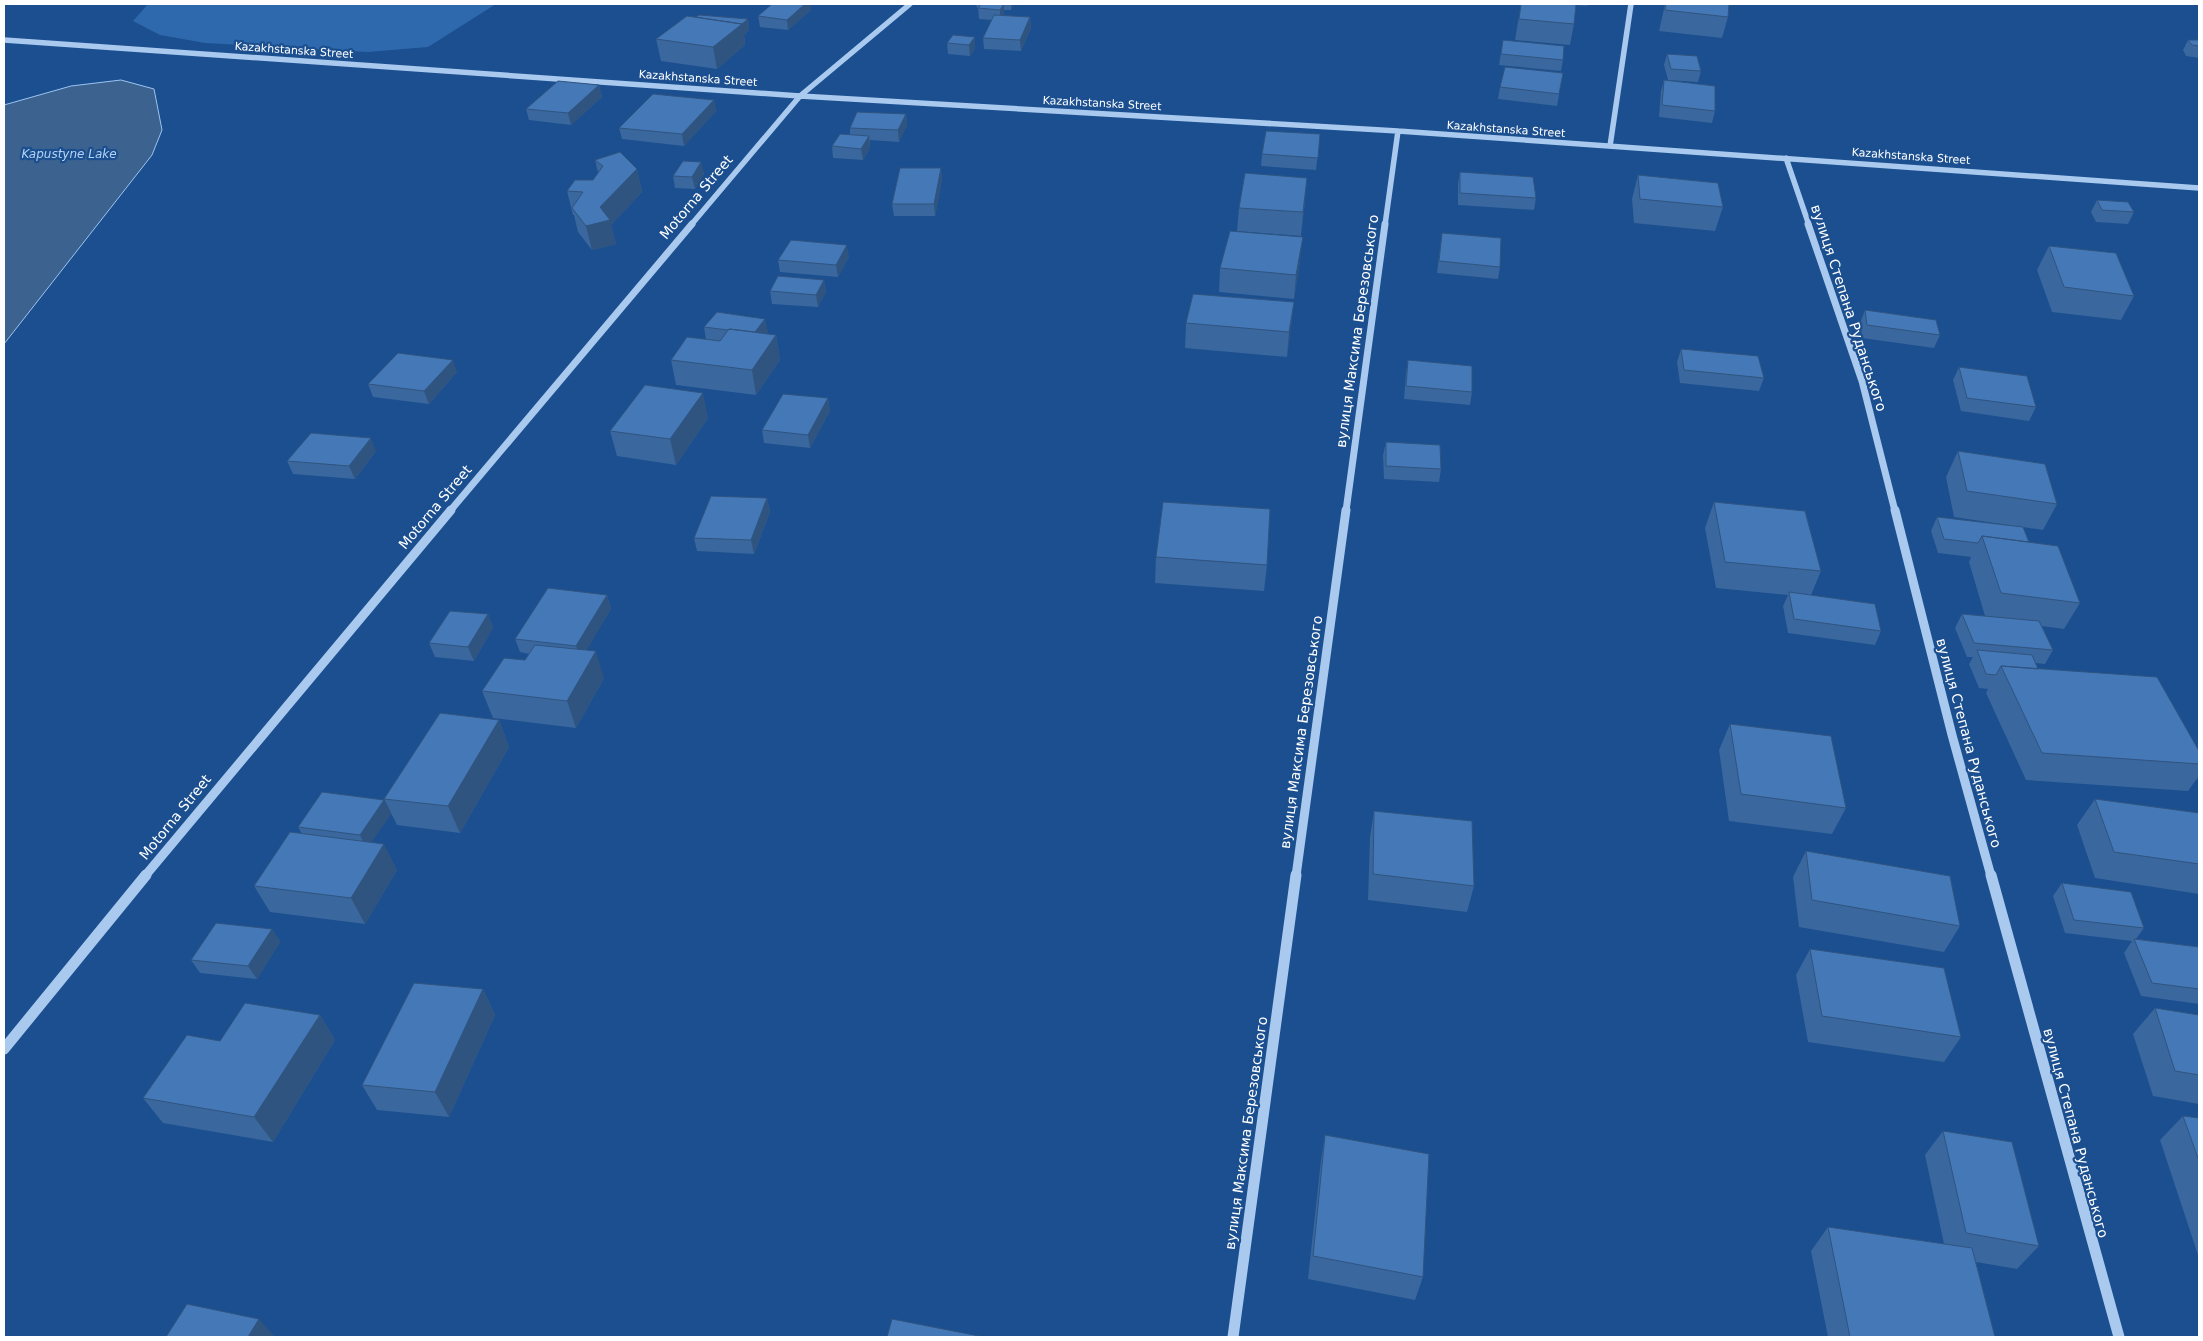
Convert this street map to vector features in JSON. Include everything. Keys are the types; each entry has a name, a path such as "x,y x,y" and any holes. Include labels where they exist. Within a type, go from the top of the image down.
{"street":[{"name":"Motorna Street","path":"4,1049 224,779 800,96 910,4"},
{"path":"1610,146 1631,4"},
{"name":"Kazakhstanska Street","path":"4,40 800,96 1398,131 2199,188"},
{"name":"вулиця Максима Березовського","path":"1233,1337 1398,131"},
{"name":"вулиця Степана Руданського","path":"1786,158 1862,381 1952,735 2118,1337"}],"shaded area":[{"path":"148,4 496,4 428,47 368,52 205,43 160,35 133,21"}],"water":[{"name":"Kapustyne Lake","path":"121,80 154,89 162,130 152,155 4,344 4,105 71,86"}],"building":[{"path":"772,4 805,4 787,20 758,16"},
{"path":"981,4 1004,4 1000,10 978,8"},
{"path":"1521,4 1576,4 1574,24 1519,19"},
{"path":"1666,4 1729,4 1728,17 1665,10"},
{"path":"699,15 748,19 742,24 696,17"},
{"path":"994,15 1030,17 1020,40 983,38"},
{"path":"687,16 742,24 713,47 656,39"},
{"path":"953,35 975,37 969,45 947,43"},
{"path":"1503,40 1564,46 1563,60 1501,54"},
{"path":"2188,40 2199,40 2199,46 2192,45"},
{"path":"1667,54 1697,56 1701,71 1671,69"},
{"path":"1505,67 1563,73 1559,94 1500,87"},
{"path":"1664,80 1715,86 1715,111 1662,105"},
{"path":"558,81 599,85 568,113 526,109"},
{"path":"653,94 714,100 682,134 619,128"},
{"path":"857,112 906,114 898,130 850,128"},
{"path":"1266,131 1320,134 1318,158 1262,154"},
{"path":"840,134 869,136 861,149 832,146"},
{"path":"620,152 637,169 600,207 610,220 586,226 572,208 583,192 567,191 575,180 593,180 603,166 595,160"},
{"path":"683,161 701,162 692,177 673,176"},
{"path":"900,168 941,168 934,204 892,204"},
{"path":"1460,172 1533,177 1536,198 1460,193"},
{"path":"1245,173 1307,178 1303,212 1239,208"},
{"path":"1638,175 1718,183 1723,207 1640,199"},
{"path":"2097,200 2128,202 2134,212 2102,210"},
{"path":"1230,231 1303,237 1296,275 1220,268"},
{"path":"1442,233 1501,238 1500,267 1439,261"},
{"path":"791,240 847,245 836,265 778,260"},
{"path":"2049,246 2116,253 2134,296 2064,287"},
{"path":"778,276 824,280 816,295 770,291"},
{"path":"1193,294 1294,302 1289,332 1186,323"},
{"path":"1865,310 1936,320 1940,335 1867,325"},
{"path":"717,312 765,319 755,332 704,327"},
{"path":"729,329 776,335 752,370 671,360 687,337 720,341"},
{"path":"1681,349 1758,356 1764,378 1684,370"},
{"path":"398,353 453,360 424,391 368,384"},
{"path":"1408,360 1472,366 1472,392 1406,386"},
{"path":"1959,367 2027,376 2036,407 1967,398"},
{"path":"645,385 703,393 670,439 610,431"},
{"path":"783,394 828,398 808,435 762,430"},
{"path":"311,433 371,438 349,466 287,461"},
{"path":"1386,442 1440,445 1441,469 1386,466"},
{"path":"1958,451 2045,464 2057,504 1967,491"},
{"path":"711,496 767,498 751,540 694,538"},
{"path":"1163,502 1270,509 1267,565 1156,557"},
{"path":"1714,502 1805,511 1821,571 1725,562"},
{"path":"1937,517 2023,527 2029,542 1982,536 1978,543 1944,539"},
{"path":"1982,536 2058,546 2080,603 2001,593"},
{"path":"548,588 607,595 576,646 515,639"},
{"path":"1789,592 1875,604 1881,631 1794,619"},
{"path":"450,611 488,614 468,647 429,643"},
{"path":"1962,614 2039,621 2053,650 1974,643"},
{"path":"535,645 596,651 567,701 482,691 504,658 525,660"},
{"path":"1977,650 2032,655 2038,669 2001,666 1996,675 1986,674"},
{"path":"2001,666 2157,677 2199,751 2199,764 2042,753"},
{"path":"440,713 499,720 448,806 384,799"},
{"path":"1730,724 1831,736 1846,808 1741,794"},
{"path":"322,792 384,800 360,835 298,827"},
{"path":"2095,799 2199,813 2199,864 2114,852"},
{"path":"1374,811 1472,821 1474,886 1373,874"},
{"path":"290,832 384,844 351,898 254,886"},
{"path":"1806,851 1950,876 1960,926 1812,900"},
{"path":"2062,883 2131,892 2144,928 2074,920"},
{"path":"216,923 272,929 248,966 191,960"},
{"path":"2134,939 2199,947 2199,989 2152,983"},
{"path":"1810,949 1944,968 1961,1037 1822,1016"},
{"path":"414,983 483,989 435,1092 362,1085"},
{"path":"245,1003 320,1015 254,1117 143,1098 187,1035 220,1041"},
{"path":"2155,1008 2199,1015 2199,1075 2175,1071"},
{"path":"2183,1116 2199,1118 2199,1161"},
{"path":"1943,1131 2012,1142 2039,1246 1966,1233"},
{"path":"1325,1135 1429,1154 1423,1277 1313,1256"},
{"path":"1828,1227 1972,1248 1995,1337 1850,1337"},
{"path":"187,1304 259,1319 248,1337 166,1337"},
{"path":"892,1319 984,1337 887,1337"}]}
